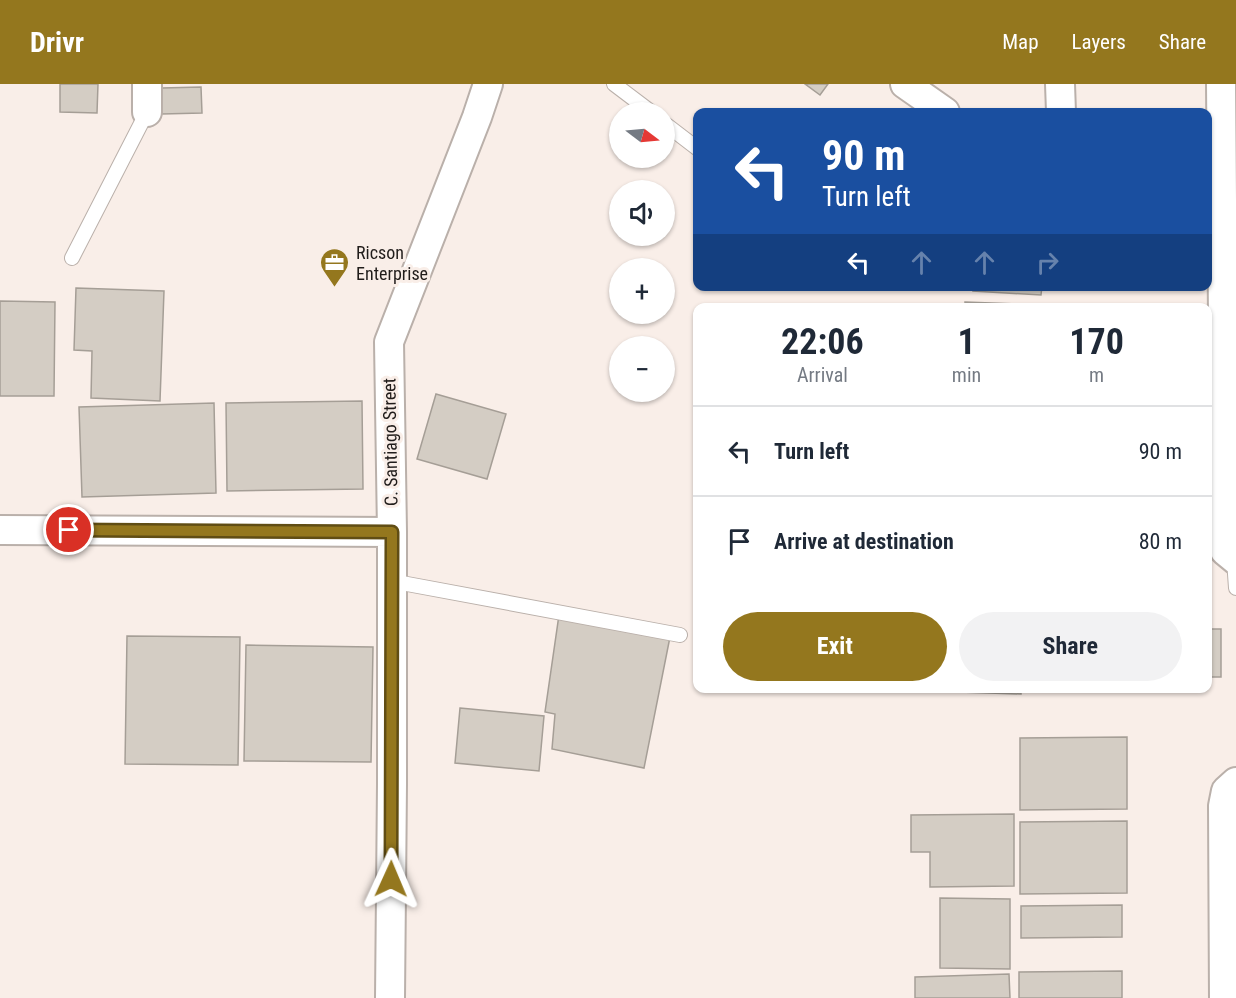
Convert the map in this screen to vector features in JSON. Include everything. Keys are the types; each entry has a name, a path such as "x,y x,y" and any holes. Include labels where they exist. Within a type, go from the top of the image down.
{"street":[{"path":"147,84 147,112"},
{"name":"C. Santiago Street","path":"390,998 392,532 388,342 488,84"},
{"path":"905,84 939,108"},
{"path":"1060,84 1061,108"},
{"path":"1221,84 1225,551 1235,570"},
{"path":"0,530 392,532"},
{"path":"1224,998 1223,806 1226,791 1236,782"}],"lane":[{"path":"614,84 638,102"},
{"path":"72,258 147,112"},
{"path":"675,131 693,145"},
{"path":"391,581 680,634"}],"building":[{"path":"60,84 98,84 97,113 60,112"},
{"path":"805,84 828,84 820,95"},
{"path":"201,87 202,113 162,114 162,88"},
{"path":"76,288 164,291 160,401 91,398 92,351 74,350"},
{"path":"973,291 1041,291 1041,295"},
{"path":"0,301 55,302 54,396 0,396"},
{"path":"436,394 506,414 487,479 417,459"},
{"path":"362,401 363,489 227,491 226,403"},
{"path":"214,403 216,493 82,497 79,407"},
{"path":"559,615 670,637 644,768 552,749 555,714 545,712"},
{"path":"1212,629 1221,629 1221,677 1212,677"},
{"path":"127,636 240,637 238,765 125,764"},
{"path":"246,645 373,647 371,762 244,761"},
{"path":"460,708 544,716 539,771 455,763"},
{"path":"1127,737 1127,809 1020,810 1020,738"},
{"path":"1014,814 1014,886 930,887 930,852 911,852 911,815"},
{"path":"1127,821 1127,893 1020,894 1020,822"},
{"path":"940,898 1010,899 1010,969 940,968"},
{"path":"1122,905 1122,937 1021,938 1021,906"},
{"path":"1122,971 1122,998 1019,998 1019,972"},
{"path":"1009,974 1010,998 915,998 915,977"}],"place":[{"name":"Ricson Enterprise","path":"335,288"}],"route":[{"path":"69,530 392,532 391,879"}]}
